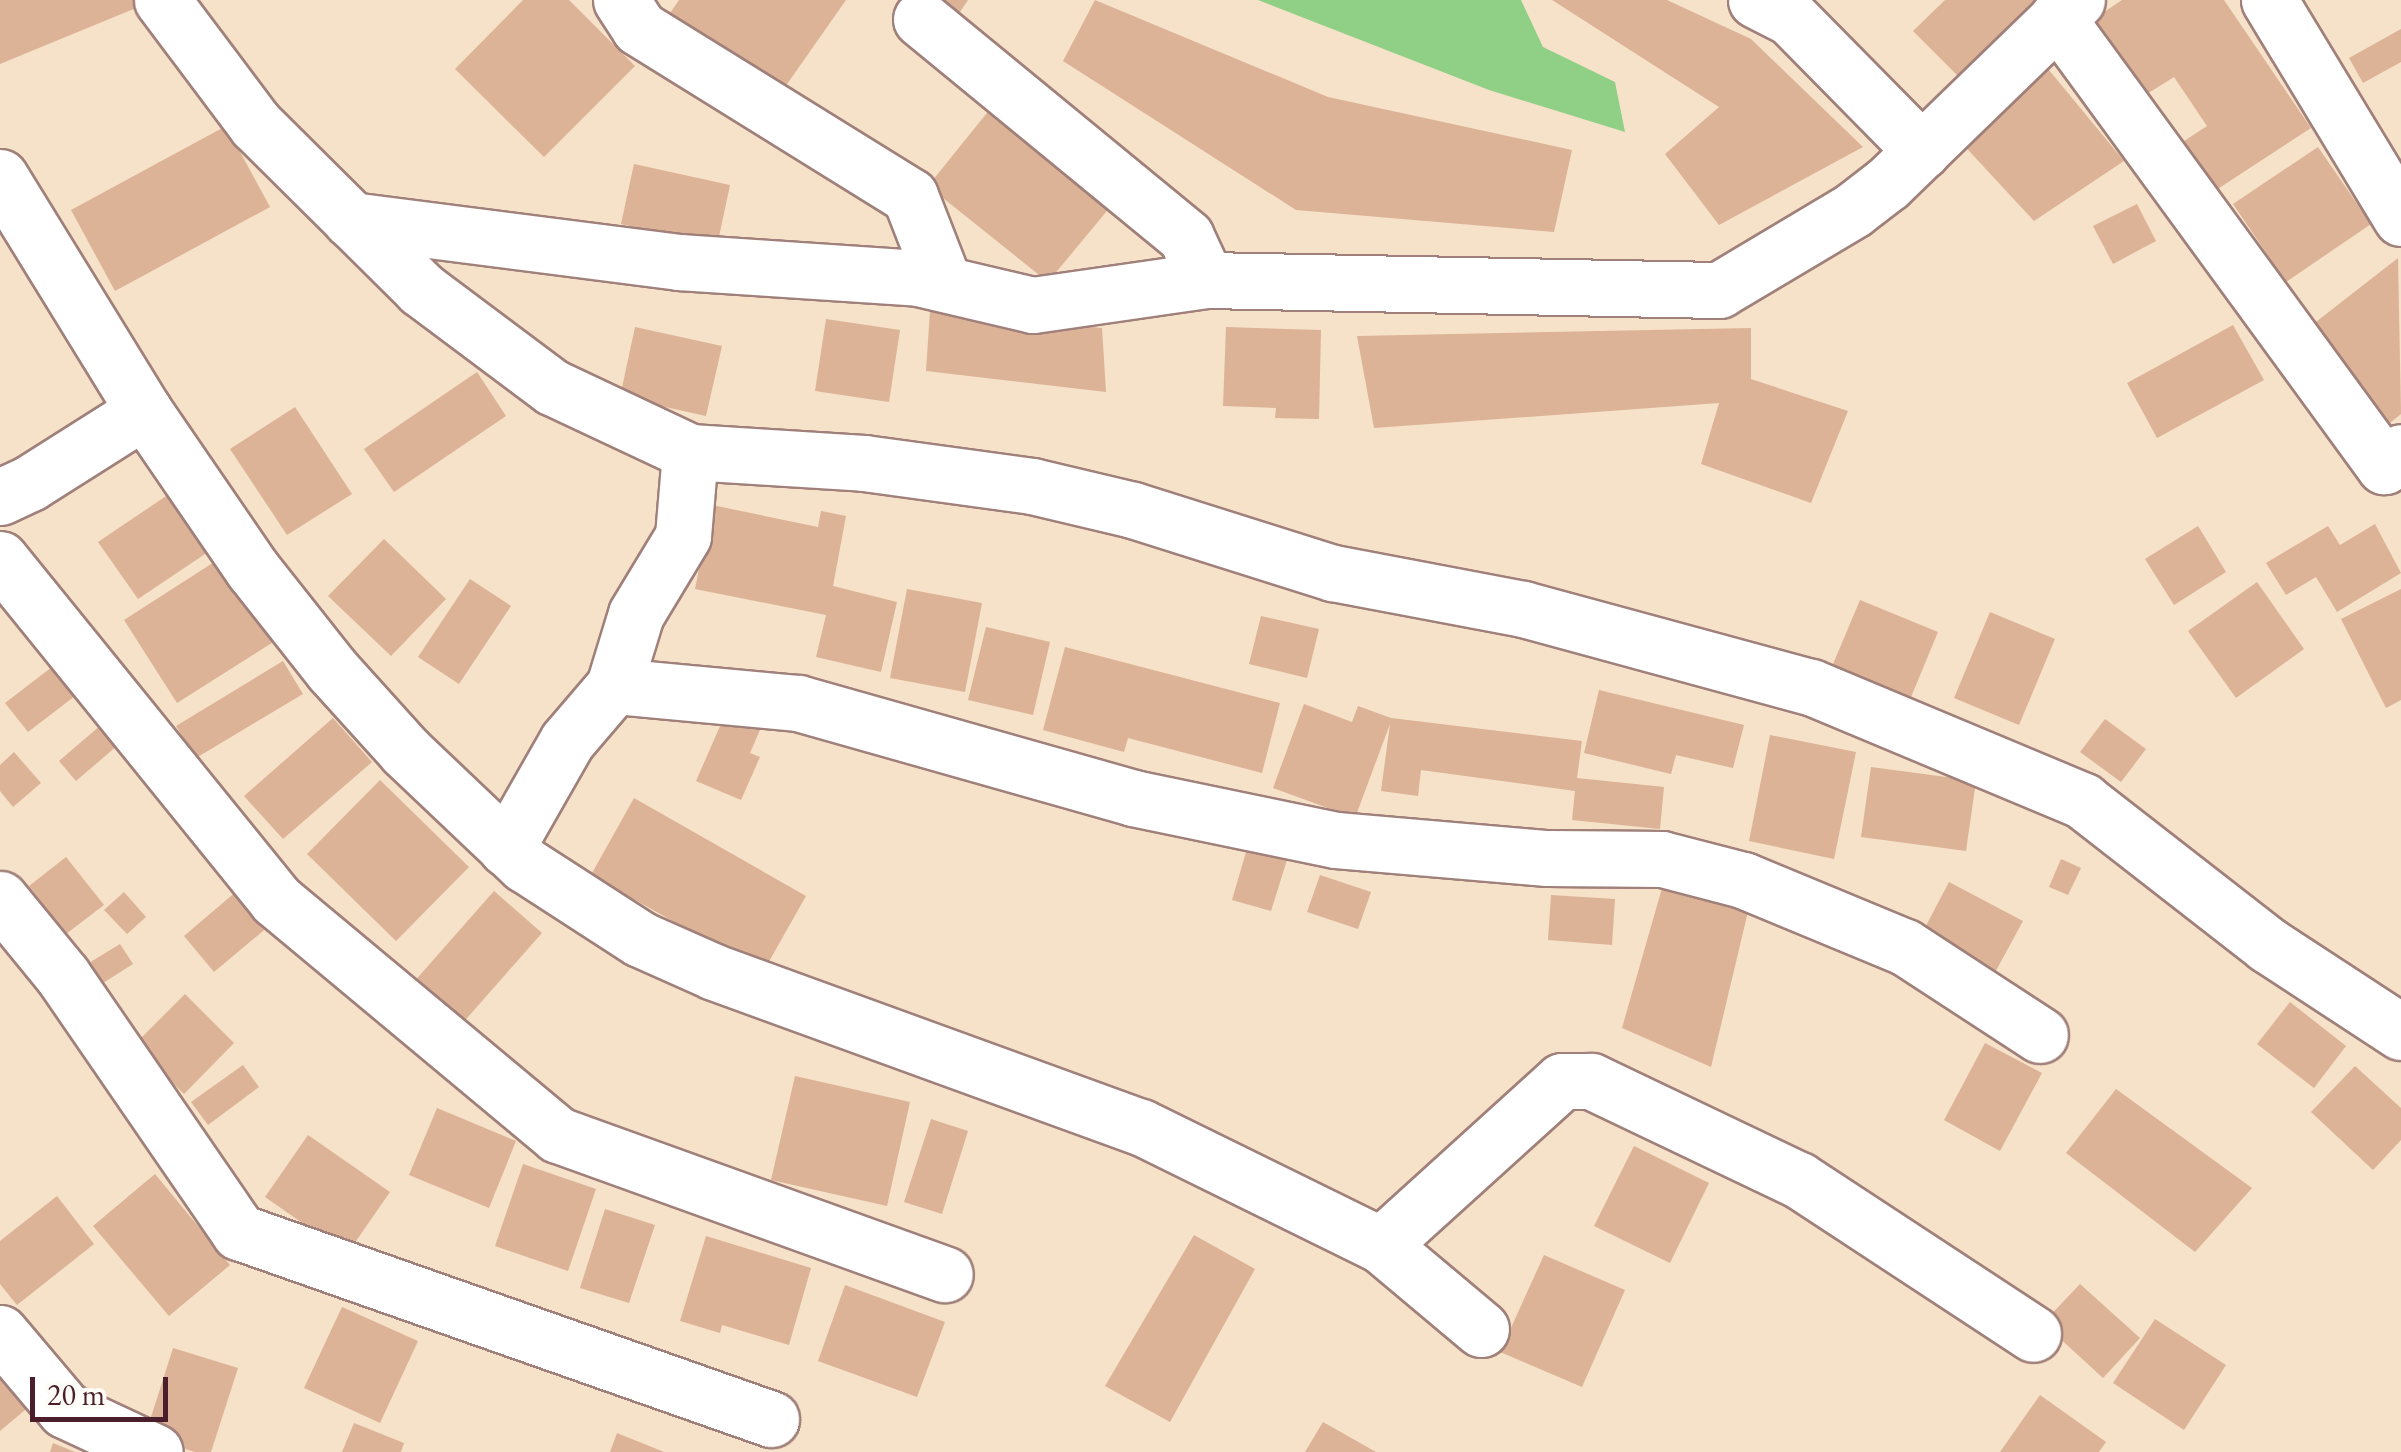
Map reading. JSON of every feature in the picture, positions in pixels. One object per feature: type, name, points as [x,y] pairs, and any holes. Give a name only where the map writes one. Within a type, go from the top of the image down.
[{"type":"street","points":[[162,0],[256,125],[421,289],[552,387],[690,452],[864,463],[1032,486],[1133,510],[1333,574],[1523,609],[1811,686],[2083,800],[2268,945],[2401,1032]]},
{"type":"street","points":[[620,0],[639,28],[910,196],[944,283]]},
{"type":"street","points":[[1756,0],[1790,17],[1922,151]]},
{"type":"street","points":[[2269,0],[2401,218]]},
{"type":"street","points":[[351,220],[678,262],[944,283],[1033,305],[1206,280],[1719,290],[1853,210],[1922,151],[2067,9],[2384,466],[2401,452]]},
{"type":"street","points":[[922,19],[1186,237],[1206,280]]},
{"type":"street","points":[[0,177],[144,412],[252,570],[332,670],[406,752],[506,848],[604,918],[714,972],[1142,1127],[1381,1245],[1482,1330]]},
{"type":"street","points":[[0,497],[30,483],[144,412]]},
{"type":"street","points":[[506,848],[567,741],[614,686],[636,614],[683,536],[690,452]]},
{"type":"street","points":[[0,559],[276,900],[558,1134],[945,1274]]},
{"type":"street","points":[[614,686],[798,703],[1133,798],[1336,840],[1547,858],[1662,858],[1743,880],[1905,946],[2040,1035]]},
{"type":"street","points":[[0,899],[63,976],[239,1232],[771,1419]]},
{"type":"street","points":[[1381,1245],[1562,1081],[1592,1081],[1799,1180],[2034,1334]]},
{"type":"street","points":[[0,1334],[64,1410],[154,1452]]},
{"type":"green space","points":[[1258,0],[1521,0],[1543,47],[1615,82],[1625,132],[1489,90]]},
{"type":"building","points":[[0,0],[133,0],[136,8],[0,64]]},
{"type":"building","points":[[523,0],[569,0],[635,66],[544,157],[455,69]]},
{"type":"building","points":[[679,0],[846,0],[778,97],[666,19]]},
{"type":"building","points":[[930,0],[968,0],[956,18]]},
{"type":"building","points":[[1095,0],[1328,97],[1572,150],[1554,232],[1296,210],[1063,61]]},
{"type":"building","points":[[1552,0],[1667,0],[1751,39],[1863,147],[1719,225],[1665,154],[1719,107]]},
{"type":"building","points":[[1945,0],[2059,0],[1969,87],[1913,31]]},
{"type":"building","points":[[2122,0],[2224,0],[2311,128],[2210,194],[2178,145],[2207,126],[2174,77],[2131,104],[2080,28]]},
{"type":"building","points":[[2401,29],[2401,62],[2363,83],[2349,58]]},
{"type":"building","points":[[2044,64],[2124,161],[2034,221],[1958,139]]},
{"type":"building","points":[[995,103],[1116,200],[1048,282],[928,186]]},
{"type":"building","points":[[226,126],[270,207],[115,291],[71,210]]},
{"type":"building","points":[[2318,147],[2371,224],[2286,282],[2233,204]]},
{"type":"building","points":[[634,164],[730,185],[717,246],[621,224]]},
{"type":"building","points":[[2137,204],[2156,241],[2113,264],[2093,226]]},
{"type":"building","points":[[2398,258],[2401,414],[2390,423],[2312,325]]},
{"type":"building","points":[[930,311],[1102,328],[1106,392],[926,371]]},
{"type":"building","points":[[826,319],[900,330],[889,402],[815,391]]},
{"type":"building","points":[[2233,325],[2264,380],[2157,438],[2127,383]]},
{"type":"building","points":[[635,327],[722,346],[706,416],[620,397]]},
{"type":"building","points":[[1226,327],[1321,330],[1319,419],[1275,418],[1276,408],[1223,406]]},
{"type":"building","points":[[1751,328],[1751,379],[1848,411],[1811,503],[1701,464],[1719,403],[1374,428],[1357,336]]},
{"type":"building","points":[[477,372],[506,416],[394,492],[364,449]]},
{"type":"building","points":[[295,407],[352,494],[287,535],[230,449]]},
{"type":"building","points":[[175,490],[214,548],[138,599],[98,542]]},
{"type":"building","points":[[712,505],[818,527],[821,511],[846,516],[833,586],[897,602],[881,672],[816,657],[826,615],[695,589]]},
{"type":"building","points":[[2375,524],[2401,573],[2337,612],[2316,577],[2286,595],[2266,563],[2328,526],[2340,545]]},
{"type":"building","points":[[2198,526],[2226,572],[2174,605],[2145,559]]},
{"type":"building","points":[[384,539],[446,599],[391,656],[328,596]]},
{"type":"building","points":[[222,557],[275,641],[177,703],[124,620]]},
{"type":"building","points":[[470,579],[511,606],[459,684],[418,657]]},
{"type":"building","points":[[2257,582],[2304,649],[2236,698],[2188,631]]},
{"type":"building","points":[[907,589],[982,603],[965,692],[890,678]]},
{"type":"building","points":[[2401,589],[2401,700],[2386,708],[2341,619]]},
{"type":"building","points":[[1860,600],[1938,632],[1906,709],[1828,676]]},
{"type":"building","points":[[1990,612],[2055,639],[2019,725],[1954,698]]},
{"type":"building","points":[[1261,616],[1319,629],[1307,678],[1249,664]]},
{"type":"building","points":[[986,627],[1050,642],[1033,715],[968,700]]},
{"type":"building","points":[[1065,647],[1280,703],[1262,773],[1128,738],[1124,752],[1043,730]]},
{"type":"building","points":[[65,657],[88,686],[28,732],[5,703]]},
{"type":"building","points":[[283,661],[303,694],[196,758],[176,726]]},
{"type":"building","points":[[1599,690],[1744,725],[1733,768],[1676,755],[1671,774],[1584,753]]},
{"type":"building","points":[[731,701],[766,716],[750,753],[760,757],[741,800],[696,781]]},
{"type":"building","points":[[1304,704],[1352,722],[1358,706],[1391,718],[1582,741],[1577,778],[1664,787],[1660,829],[1572,820],[1575,791],[1421,770],[1418,796],[1381,791],[1390,724],[1355,818],[1273,788]]},
{"type":"building","points":[[115,713],[132,733],[76,781],[59,761]]},
{"type":"building","points":[[333,718],[372,762],[283,839],[244,796]]},
{"type":"building","points":[[2105,719],[2146,749],[2121,782],[2080,752]]},
{"type":"building","points":[[1770,735],[1856,752],[1834,859],[1749,841]]},
{"type":"building","points":[[14,752],[41,783],[13,807],[0,791],[0,765]]},
{"type":"building","points":[[1871,767],[1976,781],[1966,851],[1861,837]]},
{"type":"building","points":[[380,780],[469,867],[396,941],[307,854]]},
{"type":"building","points":[[634,798],[806,896],[763,972],[591,875]]},
{"type":"building","points":[[1251,835],[1291,847],[1271,911],[1232,900]]},
{"type":"building","points":[[66,857],[104,905],[66,934],[29,886]]},
{"type":"building","points":[[2061,859],[2081,868],[2068,895],[2049,887]]},
{"type":"building","points":[[1320,875],[1371,892],[1358,929],[1307,912]]},
{"type":"building","points":[[1949,882],[2023,921],[1992,978],[1919,939]]},
{"type":"building","points":[[1662,888],[1751,899],[1711,1067],[1622,1028]]},
{"type":"building","points":[[238,890],[269,926],[214,972],[184,936]]},
{"type":"building","points":[[494,891],[542,933],[453,1034],[405,992]]},
{"type":"building","points":[[124,892],[146,917],[127,934],[104,910]]},
{"type":"building","points":[[1551,895],[1615,899],[1612,945],[1548,940]]},
{"type":"building","points":[[120,944],[133,964],[92,990],[79,969]]},
{"type":"building","points":[[185,994],[234,1043],[184,1094],[134,1045]]},
{"type":"building","points":[[2290,1002],[2346,1046],[2314,1088],[2257,1044]]},
{"type":"building","points":[[1985,1043],[2042,1073],[2000,1151],[1944,1120]]},
{"type":"building","points":[[243,1065],[259,1087],[208,1125],[191,1102]]},
{"type":"building","points":[[2355,1066],[2401,1108],[2401,1140],[2373,1170],[2311,1112]]},
{"type":"building","points":[[795,1076],[910,1102],[887,1206],[771,1180]]},
{"type":"building","points":[[2116,1089],[2252,1188],[2195,1252],[2066,1153]]},
{"type":"building","points":[[437,1108],[516,1141],[489,1208],[409,1175]]},
{"type":"building","points":[[931,1119],[968,1131],[942,1214],[904,1202]]},
{"type":"building","points":[[308,1135],[390,1192],[347,1254],[265,1197]]},
{"type":"building","points":[[1634,1146],[1709,1183],[1670,1263],[1594,1226]]},
{"type":"building","points":[[523,1164],[596,1189],[568,1271],[495,1246]]},
{"type":"building","points":[[155,1174],[230,1265],[169,1316],[93,1226]]},
{"type":"building","points":[[57,1196],[94,1244],[17,1305],[0,1284],[0,1241]]},
{"type":"building","points":[[605,1209],[655,1225],[629,1303],[580,1288]]},
{"type":"building","points":[[1194,1235],[1255,1269],[1170,1422],[1105,1386]]},
{"type":"building","points":[[706,1236],[811,1268],[789,1345],[722,1325],[720,1333],[680,1321]]},
{"type":"building","points":[[1544,1255],[1625,1290],[1582,1387],[1500,1352]]},
{"type":"building","points":[[2080,1284],[2140,1338],[2103,1378],[2043,1323]]},
{"type":"building","points":[[845,1285],[945,1322],[917,1397],[818,1361]]},
{"type":"building","points":[[342,1307],[418,1341],[380,1423],[304,1388]]},
{"type":"building","points":[[2155,1319],[2226,1365],[2184,1430],[2113,1383]]},
{"type":"building","points":[[173,1348],[238,1368],[211,1452],[195,1452],[145,1436]]},
{"type":"building","points":[[0,1368],[31,1405],[0,1431]]},
{"type":"building","points":[[2040,1395],[2106,1442],[2099,1452],[2000,1452]]},
{"type":"building","points":[[1323,1422],[1376,1452],[1305,1452]]},
{"type":"building","points":[[354,1423],[404,1443],[401,1452],[342,1452]]},
{"type":"building","points":[[617,1433],[664,1452],[610,1452]]},
{"type":"building","points":[[53,1443],[75,1452],[50,1452]]}]
